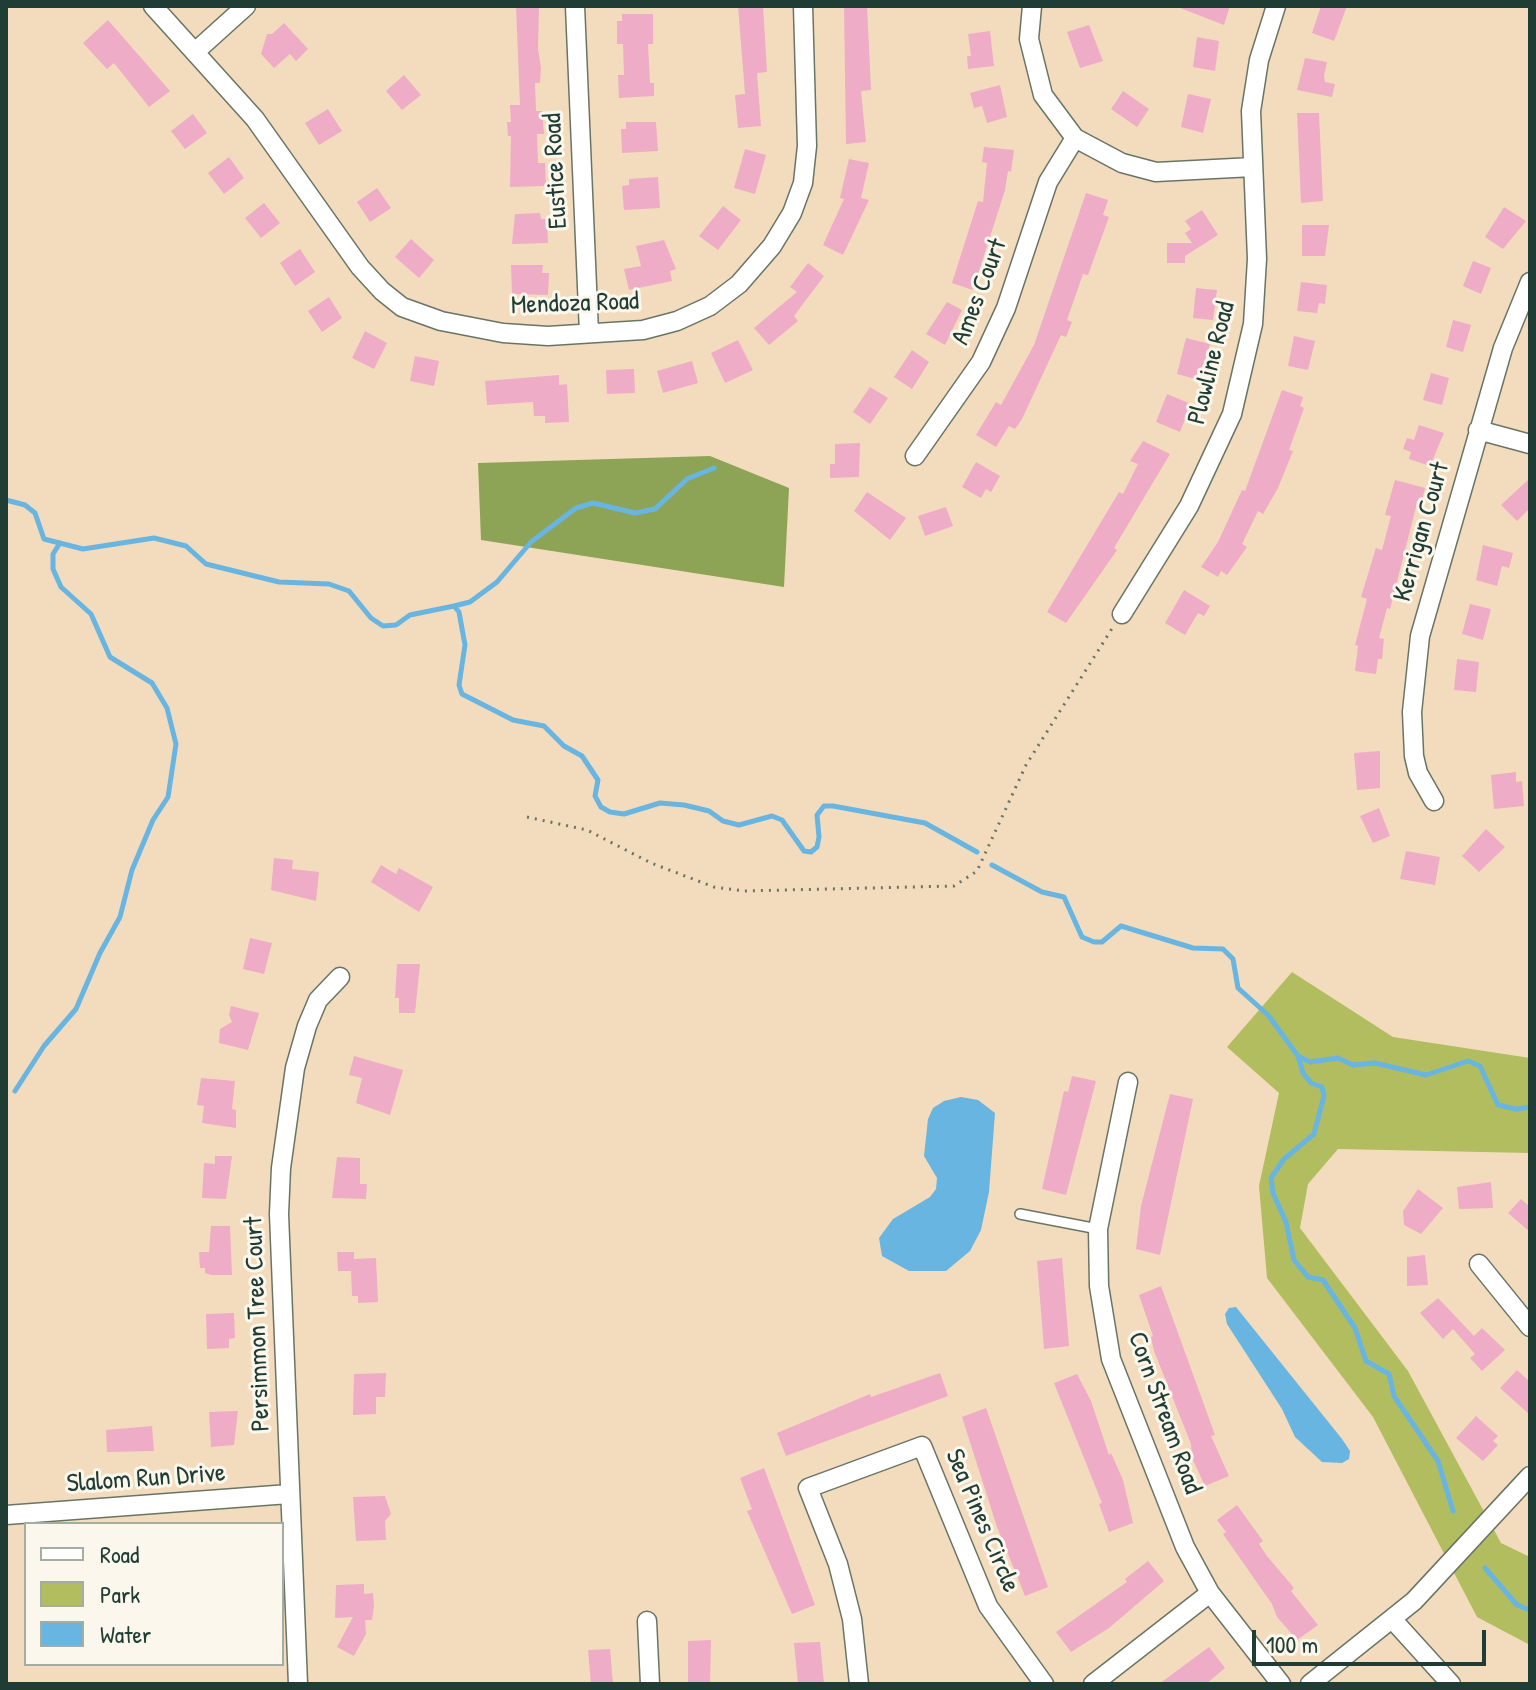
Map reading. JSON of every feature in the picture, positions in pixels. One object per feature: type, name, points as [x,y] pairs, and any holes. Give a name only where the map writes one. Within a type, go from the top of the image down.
[{"type":"street","name":"Mendoza Road","points":[[153,6],[255,119],[360,267],[402,307],[441,321],[503,333],[548,336],[643,330],[710,306],[739,284],[772,246],[796,203],[807,146],[803,6]]},
{"type":"street","points":[[195,52],[246,6]]},
{"type":"street","name":"Eustice Road","points":[[575,6],[589,333]]},
{"type":"street","points":[[1032,6],[1029,39],[1043,95],[1075,138],[1122,163],[1156,172],[1253,167]]},
{"type":"street","name":"Plowline Road","points":[[1122,614],[1189,506],[1232,414],[1253,324],[1257,259],[1251,111],[1259,60],[1276,6]]},
{"type":"street","name":"Ames Court","points":[[915,456],[981,362],[1006,308],[1048,182],[1075,138]]},
{"type":"street","name":"Kerrigan Court","points":[[1434,801],[1418,773],[1414,756],[1415,675],[1432,587],[1503,348],[1530,282]]},
{"type":"street","points":[[1478,430],[1530,444]]},
{"type":"street","name":"Persimmon Tree Court","points":[[298,1684],[279,1214],[281,1168],[295,1068],[307,1026],[318,1000],[340,977]]},
{"type":"street","name":"Corn Stream Road","points":[[1128,1082],[1098,1229],[1099,1286],[1111,1359],[1185,1547],[1210,1593],[1281,1684]]},
{"type":"street","points":[[1479,1264],[1530,1327]]},
{"type":"street","name":"Sea Pines Circle","points":[[859,1684],[852,1619],[838,1564],[808,1488],[922,1446],[988,1606],[1044,1684]]},
{"type":"street","points":[[1310,1684],[1393,1620],[1530,1476]]},
{"type":"street","name":"Slalom Run Drive","points":[[6,1515],[289,1494]]},
{"type":"street","points":[[1093,1684],[1210,1593]]},
{"type":"street","points":[[1393,1620],[1451,1684]]},
{"type":"street","points":[[647,1621],[650,1684]]},
{"type":"lane","points":[[1020,1214],[1098,1229]]},
{"type":"path","points":[[527,817],[587,830],[651,863],[714,887],[760,891],[938,890],[954,886],[977,871],[1026,765],[1081,674],[1122,614]]},
{"type":"green space","points":[[710,456],[789,488],[784,587],[481,540],[478,463]]},
{"type":"green space","points":[[1292,972],[1393,1037],[1530,1058],[1530,1153],[1338,1149],[1308,1184],[1300,1228],[1408,1371],[1501,1543],[1530,1557],[1530,1645],[1477,1617],[1373,1417],[1267,1278],[1259,1186],[1279,1093],[1227,1047]]},
{"type":"water","points":[[961,1097],[978,1100],[995,1113],[989,1192],[981,1230],[970,1251],[946,1271],[909,1271],[882,1256],[879,1238],[893,1219],[930,1197],[936,1189],[937,1178],[924,1156],[928,1119],[933,1108],[944,1101]]},
{"type":"water","points":[[1236,1307],[1342,1439],[1350,1451],[1349,1459],[1342,1463],[1322,1462],[1295,1437],[1282,1409],[1227,1324],[1225,1314],[1229,1308]]},
{"type":"building","points":[[516,6],[539,6],[541,68],[540,83],[535,83],[536,111],[542,111],[544,134],[537,134],[538,163],[545,163],[546,186],[510,187],[511,136],[508,136],[507,122],[511,122],[510,105],[520,105]]},
{"type":"building","points":[[738,6],[763,6],[767,72],[757,73],[761,126],[738,128],[735,95],[745,94]]},
{"type":"building","points":[[844,6],[867,6],[871,90],[861,91],[866,142],[846,144]]},
{"type":"building","points":[[1175,6],[1230,6],[1224,25]]},
{"type":"building","points":[[1321,6],[1347,6],[1334,41],[1312,33]]},
{"type":"building","points":[[622,14],[653,14],[653,44],[648,44],[650,83],[654,83],[654,96],[619,98],[618,75],[624,75],[623,44],[617,44],[617,21],[622,21]]},
{"type":"building","points":[[108,20],[170,91],[149,107],[114,63],[107,69],[83,43]]},
{"type":"building","points":[[284,23],[308,49],[296,61],[290,54],[274,68],[261,54],[267,34],[272,34]]},
{"type":"building","points":[[1089,25],[1103,61],[1080,68],[1067,32]]},
{"type":"building","points":[[990,31],[994,66],[968,69],[967,56],[971,56],[968,34]]},
{"type":"building","points":[[1197,37],[1219,41],[1215,71],[1193,67]]},
{"type":"building","points":[[1305,58],[1327,62],[1324,76],[1325,82],[1335,84],[1332,97],[1297,90]]},
{"type":"building","points":[[404,75],[421,95],[402,110],[386,91]]},
{"type":"building","points":[[1000,85],[1007,117],[987,123],[982,106],[974,108],[970,93]]},
{"type":"building","points":[[1123,91],[1149,109],[1137,127],[1111,109]]},
{"type":"building","points":[[1188,94],[1211,99],[1203,133],[1181,127]]},
{"type":"building","points":[[328,109],[342,131],[319,145],[305,123]]},
{"type":"building","points":[[1297,113],[1319,113],[1323,201],[1301,203]]},
{"type":"building","points":[[193,114],[207,133],[185,149],[171,131]]},
{"type":"building","points":[[626,122],[656,122],[658,151],[622,153],[621,129],[626,129]]},
{"type":"building","points":[[984,147],[1014,150],[1011,172],[1008,171],[1005,190],[973,290],[952,283],[978,201],[983,202],[987,163],[982,162]]},
{"type":"building","points":[[745,149],[766,155],[755,194],[734,188]]},
{"type":"building","points":[[229,157],[244,178],[224,194],[208,173]]},
{"type":"building","points":[[849,159],[869,163],[861,198],[869,200],[843,255],[823,245],[844,199],[840,198]]},
{"type":"building","points":[[658,177],[660,208],[624,210],[622,186],[629,185],[629,179]]},
{"type":"building","points":[[377,188],[391,208],[370,222],[357,202]]},
{"type":"building","points":[[1086,193],[1108,200],[1103,215],[1109,217],[1088,275],[1083,274],[1067,320],[1072,322],[1066,337],[1061,335],[1022,419],[1015,429],[1009,426],[996,447],[976,435],[996,402],[1001,405],[1034,345]]},
{"type":"building","points":[[264,203],[280,223],[261,238],[245,218]]},
{"type":"building","points":[[723,206],[741,220],[718,250],[699,236]]},
{"type":"building","points":[[1504,207],[1526,221],[1503,249],[1485,237]]},
{"type":"building","points":[[1202,210],[1218,235],[1185,256],[1185,263],[1167,263],[1167,243],[1192,243],[1185,233],[1191,229],[1185,221]]},
{"type":"building","points":[[540,213],[541,219],[547,219],[548,243],[512,244],[515,214]]},
{"type":"building","points":[[1302,225],[1329,225],[1325,256],[1302,256]]},
{"type":"building","points":[[411,239],[434,260],[419,278],[395,257]]},
{"type":"building","points":[[664,240],[676,269],[670,271],[672,281],[629,290],[624,269],[641,266],[636,246]]},
{"type":"building","points":[[300,249],[315,272],[295,286],[280,263]]},
{"type":"building","points":[[1473,261],[1491,268],[1481,294],[1463,286]]},
{"type":"building","points":[[808,263],[824,276],[794,316],[798,321],[769,345],[754,328],[797,292],[790,287]]},
{"type":"building","points":[[511,265],[543,265],[542,273],[549,273],[548,295],[512,294]]},
{"type":"building","points":[[1301,282],[1327,285],[1325,304],[1319,303],[1317,313],[1297,311]]},
{"type":"building","points":[[1196,288],[1217,290],[1213,320],[1193,318]]},
{"type":"building","points":[[329,297],[342,318],[322,332],[308,311]]},
{"type":"building","points":[[947,302],[962,310],[945,345],[926,334]]},
{"type":"building","points":[[1453,320],[1471,325],[1463,352],[1446,347]]},
{"type":"building","points":[[365,331],[387,343],[374,369],[352,358]]},
{"type":"building","points":[[1294,336],[1315,341],[1308,370],[1288,366]]},
{"type":"building","points":[[1186,338],[1210,344],[1199,380],[1177,374]]},
{"type":"building","points":[[738,340],[753,370],[725,383],[711,353]]},
{"type":"building","points":[[912,350],[929,362],[912,389],[894,377]]},
{"type":"building","points":[[415,356],[439,361],[434,386],[410,381]]},
{"type":"building","points":[[692,361],[698,383],[663,393],[657,371]]},
{"type":"building","points":[[634,369],[635,393],[607,394],[606,370]]},
{"type":"building","points":[[1431,373],[1449,378],[1442,405],[1423,400]]},
{"type":"building","points":[[559,375],[559,385],[567,384],[569,422],[545,423],[545,416],[534,416],[533,402],[487,405],[485,381]]},
{"type":"building","points":[[870,387],[888,398],[870,424],[853,412]]},
{"type":"building","points":[[1282,390],[1303,397],[1300,406],[1304,408],[1289,450],[1293,451],[1278,488],[1263,514],[1258,511],[1242,544],[1247,547],[1227,575],[1221,571],[1218,577],[1201,567],[1218,542],[1242,490],[1245,491]]},
{"type":"building","points":[[1167,394],[1191,404],[1180,432],[1156,422]]},
{"type":"building","points":[[1419,425],[1444,433],[1430,466],[1409,459],[1411,452],[1403,449],[1407,438],[1414,440]]},
{"type":"building","points":[[1143,441],[1170,454],[1114,548],[1117,550],[1066,623],[1047,612],[1119,492],[1123,494],[1138,464],[1130,461]]},
{"type":"building","points":[[860,443],[859,477],[830,478],[830,464],[835,464],[835,444]]},
{"type":"building","points":[[976,462],[1000,476],[991,492],[986,489],[981,498],[962,487]]},
{"type":"building","points":[[1530,478],[1530,508],[1517,521],[1501,505]]},
{"type":"building","points":[[1395,480],[1425,488],[1420,508],[1416,507],[1390,609],[1387,608],[1379,638],[1384,639],[1382,659],[1378,659],[1376,674],[1355,671],[1358,646],[1355,645],[1367,599],[1361,597],[1376,548],[1382,550],[1391,516],[1385,515]]},
{"type":"building","points":[[867,492],[906,518],[890,540],[854,511]]},
{"type":"building","points":[[946,507],[953,526],[925,536],[918,516]]},
{"type":"building","points":[[1483,545],[1513,553],[1509,568],[1502,566],[1497,586],[1476,580]]},
{"type":"building","points":[[1184,590],[1210,606],[1204,616],[1198,613],[1185,635],[1165,623]]},
{"type":"building","points":[[1470,604],[1491,609],[1483,640],[1462,634]]},
{"type":"building","points":[[1457,659],[1479,662],[1476,692],[1454,690]]},
{"type":"building","points":[[1380,751],[1380,788],[1357,790],[1354,753]]},
{"type":"building","points":[[1516,772],[1516,782],[1522,781],[1524,806],[1494,809],[1491,775]]},
{"type":"building","points":[[1379,808],[1390,836],[1373,843],[1360,816]]},
{"type":"building","points":[[1486,829],[1505,847],[1479,872],[1462,856]]},
{"type":"building","points":[[1406,851],[1440,857],[1435,885],[1400,879]]},
{"type":"building","points":[[274,858],[293,860],[292,869],[319,872],[316,901],[271,890]]},
{"type":"building","points":[[381,865],[396,874],[399,868],[433,887],[419,912],[371,882]]},
{"type":"building","points":[[250,938],[272,943],[264,974],[243,969]]},
{"type":"building","points":[[397,964],[420,964],[415,1013],[399,1013],[399,998],[395,998]]},
{"type":"building","points":[[231,1006],[259,1013],[248,1050],[219,1043],[220,1029],[232,1022],[229,1015]]},
{"type":"building","points":[[354,1056],[403,1070],[390,1115],[356,1103],[362,1078],[349,1075]]},
{"type":"building","points":[[1072,1076],[1096,1081],[1066,1195],[1042,1189],[1064,1091],[1068,1092]]},
{"type":"building","points":[[201,1078],[235,1081],[232,1109],[236,1110],[236,1128],[202,1123],[204,1106],[197,1105]]},
{"type":"building","points":[[1170,1094],[1193,1099],[1160,1255],[1136,1249],[1141,1206]]},
{"type":"building","points":[[215,1156],[232,1156],[226,1199],[202,1198],[204,1163],[215,1164]]},
{"type":"building","points":[[337,1157],[360,1158],[360,1184],[367,1184],[366,1199],[332,1198]]},
{"type":"building","points":[[1491,1182],[1493,1208],[1459,1209],[1457,1187]]},
{"type":"building","points":[[1418,1189],[1443,1208],[1421,1234],[1404,1225],[1403,1211]]},
{"type":"building","points":[[1521,1199],[1530,1207],[1530,1232],[1508,1213]]},
{"type":"building","points":[[211,1226],[230,1226],[232,1275],[211,1275],[205,1273],[205,1268],[200,1268],[199,1252],[209,1252]]},
{"type":"building","points":[[337,1252],[354,1252],[354,1259],[376,1258],[378,1302],[358,1303],[358,1296],[352,1296],[351,1271],[338,1271]]},
{"type":"building","points":[[1425,1255],[1428,1285],[1407,1286],[1407,1257]]},
{"type":"building","points":[[1062,1258],[1069,1346],[1044,1349],[1037,1261]]},
{"type":"building","points":[[1161,1286],[1215,1435],[1211,1436],[1229,1476],[1205,1486],[1154,1351],[1153,1336],[1139,1295]]},
{"type":"building","points":[[1438,1298],[1474,1336],[1482,1328],[1505,1350],[1482,1371],[1470,1358],[1475,1354],[1453,1329],[1443,1339],[1420,1313]]},
{"type":"building","points":[[234,1313],[235,1338],[229,1339],[229,1348],[207,1349],[206,1314]]},
{"type":"building","points":[[1517,1370],[1530,1382],[1530,1415],[1500,1388]]},
{"type":"building","points":[[386,1373],[385,1397],[376,1397],[376,1414],[353,1415],[354,1374]]},
{"type":"building","points":[[940,1373],[948,1396],[786,1456],[777,1433],[870,1394],[871,1397]]},
{"type":"building","points":[[1077,1374],[1091,1401],[1109,1455],[1111,1453],[1123,1480],[1133,1523],[1109,1532],[1099,1504],[1102,1503],[1054,1383]]},
{"type":"building","points":[[986,1408],[1048,1587],[1025,1596],[997,1527],[962,1417]]},
{"type":"building","points":[[238,1411],[234,1445],[211,1447],[209,1412]]},
{"type":"building","points":[[1476,1416],[1498,1436],[1493,1441],[1498,1445],[1483,1461],[1456,1438]]},
{"type":"building","points":[[152,1426],[154,1451],[107,1452],[106,1430]]},
{"type":"building","points":[[764,1468],[815,1605],[792,1614],[747,1511],[752,1509],[740,1478]]},
{"type":"building","points":[[385,1496],[391,1514],[385,1521],[386,1540],[356,1541],[353,1497]]},
{"type":"building","points":[[1237,1505],[1263,1541],[1259,1544],[1267,1556],[1294,1588],[1291,1591],[1318,1625],[1297,1640],[1277,1617],[1272,1604],[1223,1534],[1226,1532],[1217,1520]]},
{"type":"building","points":[[1148,1561],[1164,1581],[1109,1628],[1071,1652],[1056,1632],[1127,1582],[1125,1579]]},
{"type":"building","points":[[364,1584],[364,1594],[373,1593],[374,1606],[372,1620],[365,1620],[366,1634],[354,1656],[337,1647],[353,1617],[335,1618],[336,1585]]},
{"type":"building","points":[[711,1640],[710,1684],[688,1684],[688,1641]]},
{"type":"building","points":[[820,1642],[824,1684],[798,1684],[794,1643]]},
{"type":"building","points":[[1209,1647],[1225,1668],[1206,1684],[1159,1684]]},
{"type":"building","points":[[610,1649],[613,1684],[591,1684],[588,1650]]},
{"type":"waterway","points":[[454,606],[470,602],[497,582],[531,542],[576,508],[593,503],[635,513],[655,509],[687,479],[714,468]]},
{"type":"waterway","points":[[6,500],[25,505],[35,513],[44,539],[83,549],[154,538],[186,546],[206,564],[279,582],[329,584],[349,591],[371,618],[383,626],[396,625],[410,615],[454,606],[459,612],[465,645],[459,685],[462,694],[513,720],[544,726],[564,746],[582,756],[598,780],[595,796],[601,807],[610,812],[624,814],[660,803],[709,811],[723,821],[739,825],[772,816],[782,820],[804,851],[811,852],[817,847],[819,837],[817,815],[824,806],[833,806],[925,823],[977,852]]},
{"type":"waterway","points":[[15,1091],[44,1046],[76,1009],[100,953],[120,917],[132,870],[153,820],[168,797],[176,744],[167,708],[152,683],[110,657],[91,614],[61,587],[53,569],[53,554],[60,543]]},
{"type":"waterway","points":[[992,865],[1042,892],[1064,897],[1082,937],[1094,942],[1102,942],[1121,926],[1193,948],[1223,949],[1233,959],[1238,988],[1268,1015],[1298,1056],[1310,1062],[1338,1058],[1353,1065],[1375,1063],[1426,1075],[1468,1061],[1480,1066],[1498,1105],[1516,1109],[1530,1107]]},
{"type":"waterway","points":[[1298,1056],[1303,1073],[1311,1083],[1322,1087],[1324,1096],[1314,1134],[1284,1159],[1271,1178],[1273,1193],[1286,1222],[1294,1260],[1308,1277],[1323,1280],[1355,1328],[1366,1361],[1389,1374],[1394,1396],[1438,1461],[1453,1511]]},
{"type":"waterway","points":[[1485,1568],[1517,1605],[1530,1610]]}]
